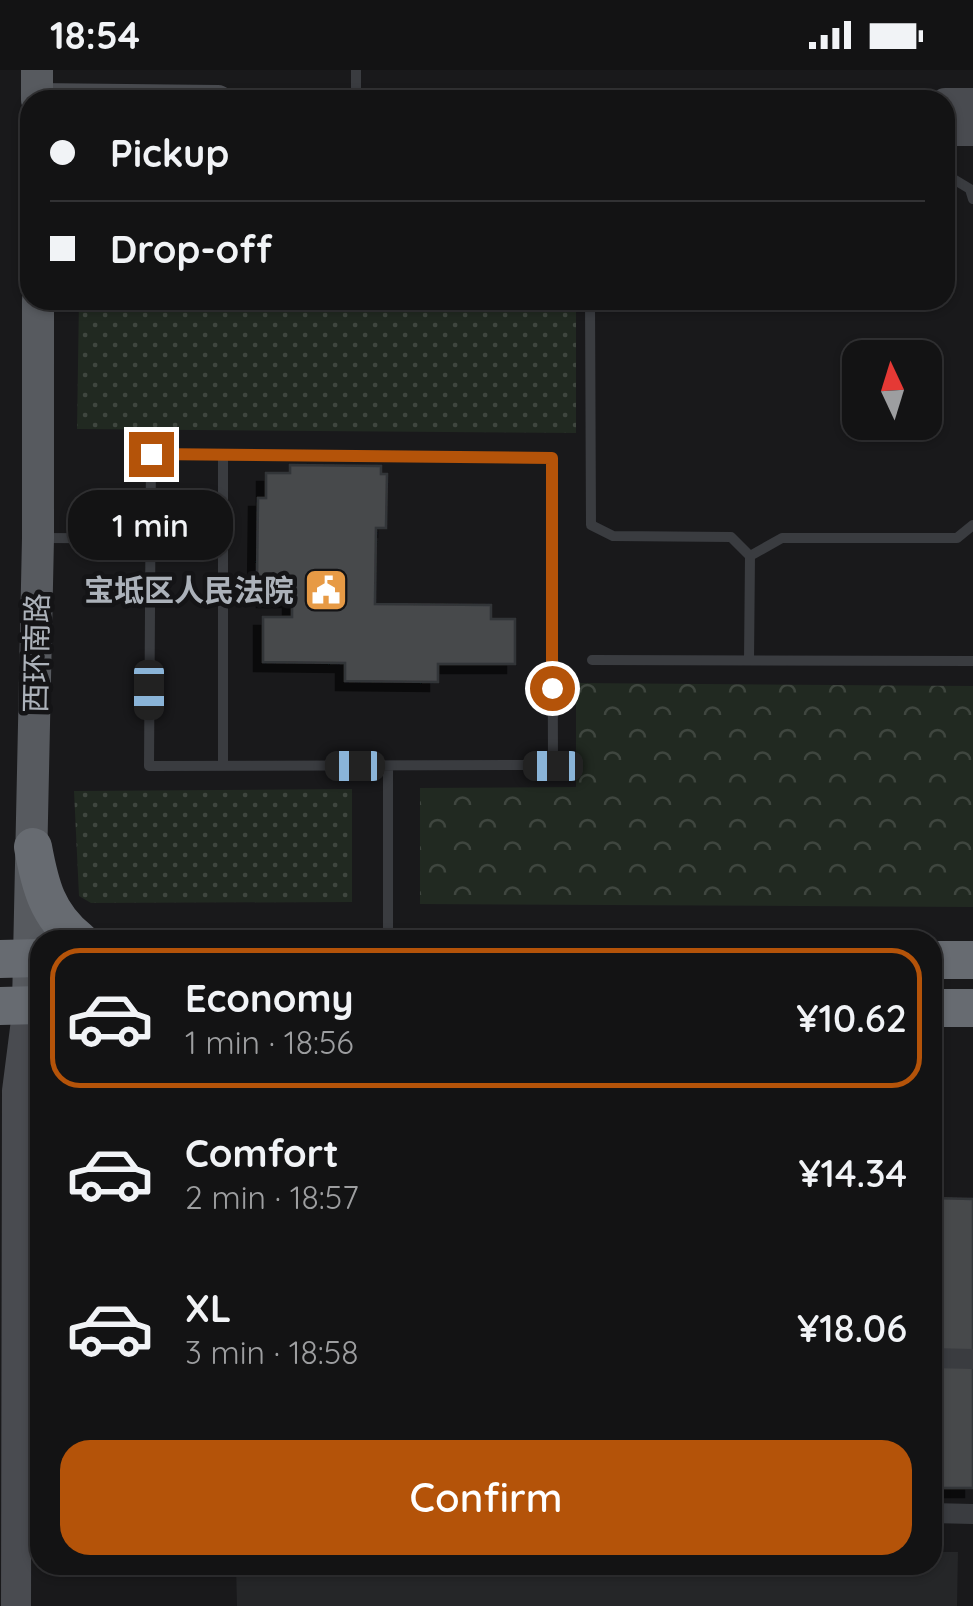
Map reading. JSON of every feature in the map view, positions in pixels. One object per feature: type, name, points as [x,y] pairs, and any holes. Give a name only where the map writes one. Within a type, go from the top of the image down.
[{"type":"highway","points":[[33,847],[43,894],[66,930]]},
{"type":"highway","points":[[942,960],[973,960]]},
{"type":"highway","points":[[942,1008],[973,1008]]},
{"type":"main road","name":"西环南路","points":[[21,976],[33,847],[38,310]]},
{"type":"main road","points":[[16,1606],[28,1508],[16,1091],[21,976]]},
{"type":"street","points":[[942,1358],[973,1358]]},
{"type":"street","points":[[942,1513],[973,1514]]},
{"type":"lane","points":[[955,180],[970,190],[973,198]]},
{"type":"lane","points":[[590,310],[590,525],[613,536],[732,537],[750,556],[749,660]]},
{"type":"lane","points":[[151,454],[224,455],[552,458],[553,766],[148,766],[151,454]]},
{"type":"lane","points":[[222,766],[224,455]]},
{"type":"lane","points":[[750,556],[782,538],[957,538],[973,525]]},
{"type":"lane","points":[[38,538],[223,539]]},
{"type":"lane","points":[[592,660],[973,661]]},
{"type":"lane","points":[[388,766],[388,930]]},
{"type":"shaded area","points":[[942,1552],[958,1552],[957,1606],[237,1606],[236,1575],[942,1575]]},
{"type":"green space","points":[[79,310],[576,310],[576,433],[77,429]]},
{"type":"green space","points":[[576,683],[973,686],[973,907],[420,904],[420,788],[576,787]]},
{"type":"green space","points":[[352,789],[352,902],[91,903],[79,896],[74,791]]},
{"type":"building","points":[[290,465],[381,466],[381,474],[387,474],[386,528],[376,528],[375,604],[491,605],[491,619],[515,619],[515,664],[438,664],[438,682],[345,681],[345,663],[263,662],[263,617],[292,617],[292,598],[266,598],[266,577],[257,577],[258,498],[266,498],[266,473],[290,473]]},
{"type":"building","points":[[942,1198],[973,1199],[973,1488],[942,1488]]},
{"type":"place","name":"宝坻区人民法院","points":[[326,590]]},
{"type":"route","points":[[151,454],[552,458],[552,688]]}]
